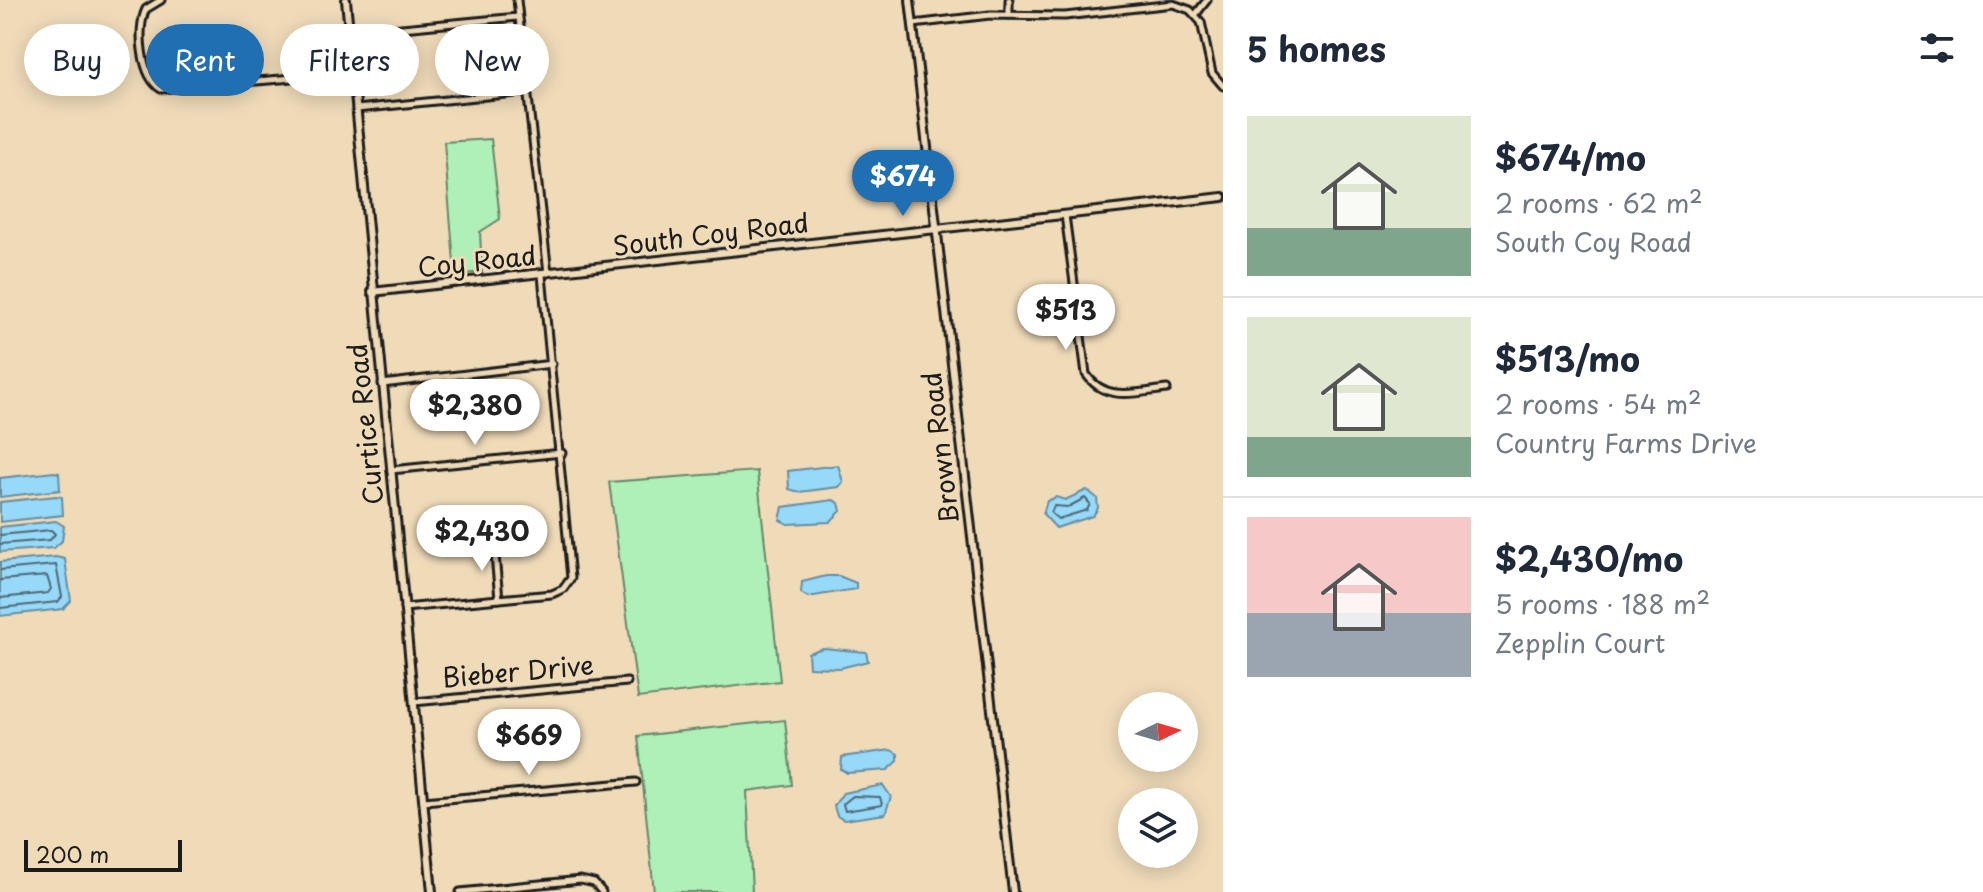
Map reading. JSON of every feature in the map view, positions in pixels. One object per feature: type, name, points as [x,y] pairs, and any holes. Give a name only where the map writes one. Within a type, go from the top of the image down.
[{"type":"street","points":[[161,0],[149,5],[143,17],[144,48],[151,80],[169,91],[280,80]]},
{"type":"street","name":"Curtice Road","points":[[346,0],[348,24]]},
{"type":"street","points":[[517,0],[519,24]]},
{"type":"street","name":"Brown Road","points":[[910,0],[1013,892]]},
{"type":"street","points":[[1009,0],[1009,15]]},
{"type":"street","points":[[1196,14],[1207,0]]},
{"type":"street","points":[[913,24],[1009,15],[1065,16],[1173,4],[1196,14],[1206,30],[1212,73],[1220,84]]},
{"type":"street","points":[[419,26],[518,17]]},
{"type":"street","name":"Curtice Road","points":[[355,96],[432,892]]},
{"type":"street","points":[[356,109],[486,96]]},
{"type":"street","points":[[404,608],[552,594],[569,584],[573,565],[526,96]]},
{"type":"street","name":"South Coy Road","points":[[586,269],[1223,197]]},
{"type":"street","points":[[1065,215],[1086,374],[1096,386],[1111,394],[1167,389]]},
{"type":"street","name":"Coy Road","points":[[372,292],[586,269]]},
{"type":"street","points":[[382,384],[552,364]]},
{"type":"street","points":[[391,470],[562,453]]},
{"type":"street","points":[[494,544],[499,600]]},
{"type":"street","name":"Bieber Drive","points":[[414,702],[627,682]]},
{"type":"street","points":[[424,801],[636,782]]},
{"type":"street","points":[[460,892],[522,889],[585,880],[602,892]]},
{"type":"green space","points":[[491,139],[500,219],[480,232],[482,272],[455,275],[444,142]]},
{"type":"green space","points":[[757,471],[780,681],[638,698],[609,482]]},
{"type":"green space","points":[[785,720],[792,785],[747,791],[752,892],[654,892],[638,736]]},
{"type":"water","points":[[838,465],[843,482],[839,487],[799,492],[789,489],[788,471]]},
{"type":"water","points":[[59,473],[60,490],[0,497],[0,478]]},
{"type":"water","points":[[1087,490],[1097,498],[1098,508],[1093,516],[1056,528],[1043,514],[1047,501],[1056,497],[1065,500]]},
{"type":"water","points":[[62,497],[63,515],[0,522],[0,502]]},
{"type":"water","points":[[833,500],[839,503],[841,511],[830,522],[788,524],[780,520],[783,507]]},
{"type":"water","points":[[56,521],[64,526],[62,541],[54,548],[0,552],[0,527]]},
{"type":"water","points":[[56,557],[65,559],[71,601],[63,609],[0,616],[0,562]]},
{"type":"water","points":[[839,576],[856,583],[856,589],[808,597],[801,593],[802,582]]},
{"type":"water","points":[[823,648],[866,652],[868,661],[840,668],[809,667],[808,653]]},
{"type":"water","points":[[891,750],[898,754],[898,761],[888,770],[847,773],[841,769],[842,757]]},
{"type":"water","points":[[883,785],[891,797],[885,814],[844,820],[837,816],[834,806],[843,793]]}]
